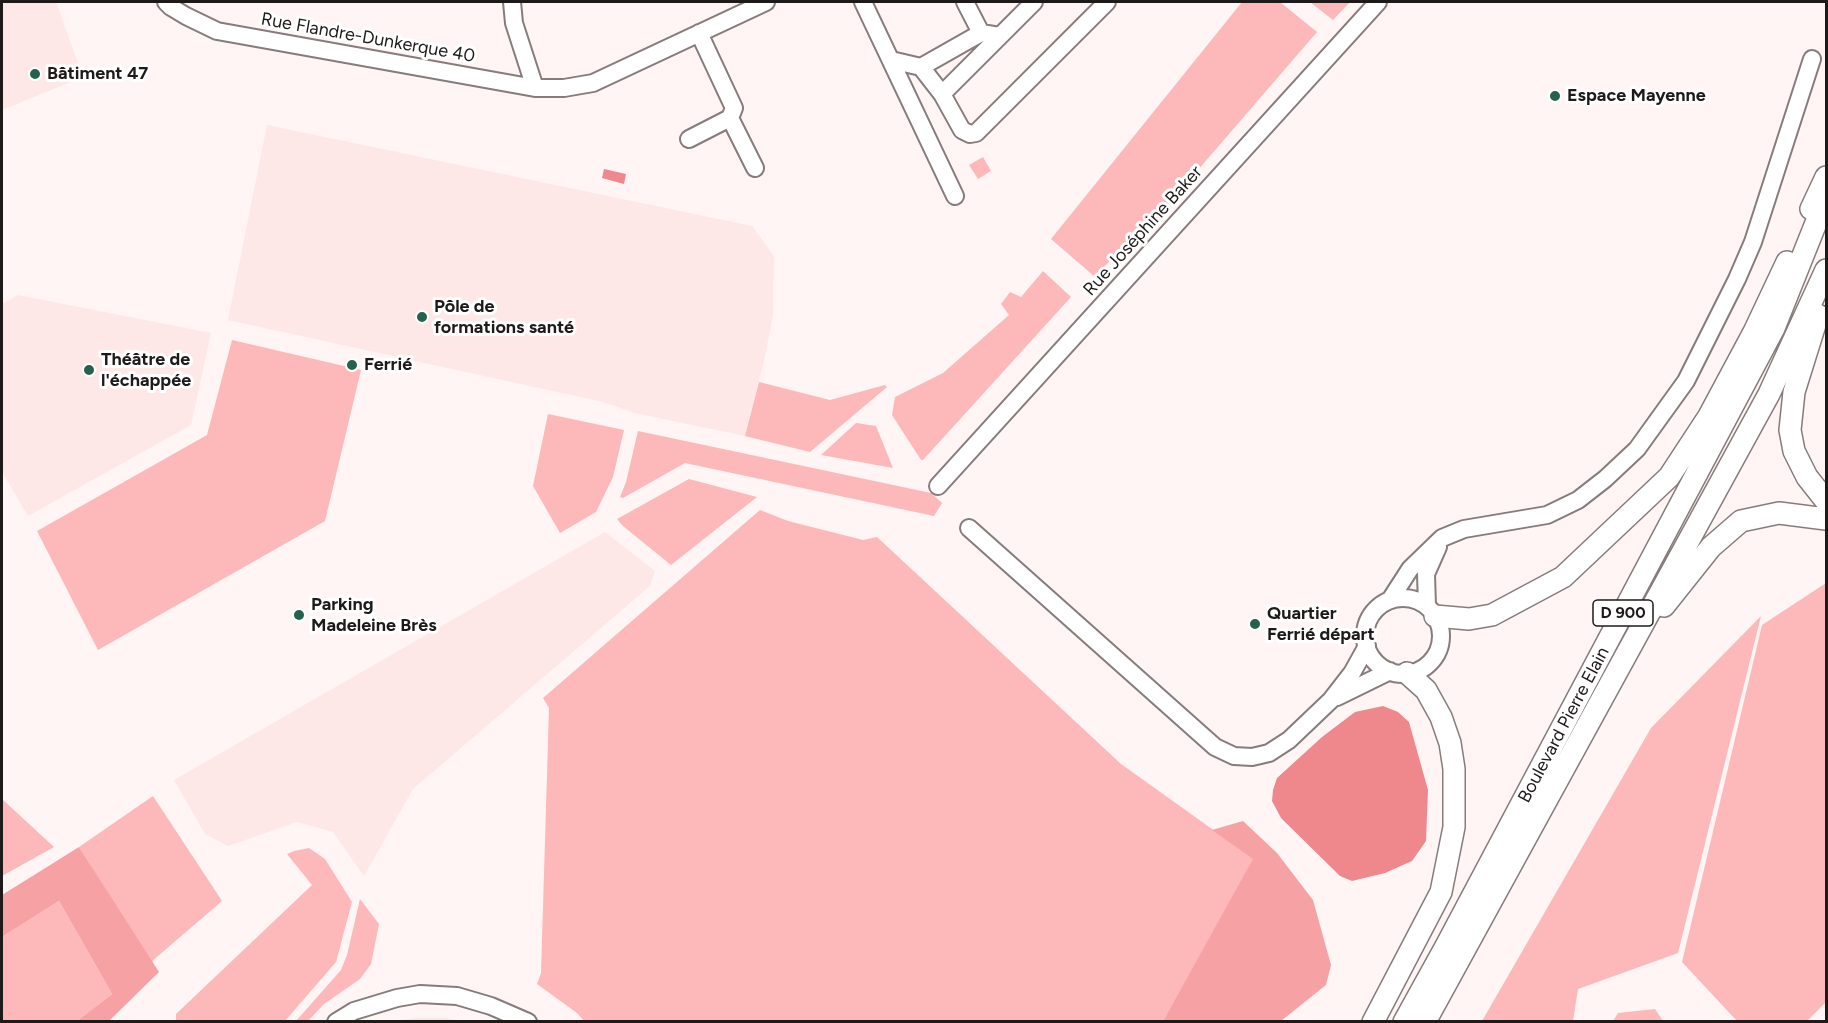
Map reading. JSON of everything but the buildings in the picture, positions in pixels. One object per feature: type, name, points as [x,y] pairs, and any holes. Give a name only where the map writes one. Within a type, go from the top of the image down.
[{"type":"main road","points":[[1431,611],[1469,619],[1492,615],[1563,577],[1669,477],[1709,416],[1748,342],[1827,177]]},
{"type":"main road","name":"Boulevard Pierre Elain","points":[[1404,1022],[1774,328],[1827,198]]},
{"type":"main road","name":"Boulevard Pierre Elain","points":[[1425,1022],[1769,394],[1827,270]]},
{"type":"main road","points":[[1827,285],[1794,392],[1790,430],[1794,451],[1807,477],[1827,501]]},
{"type":"main road","points":[[1627,654],[1711,546],[1741,521],[1779,513],[1827,519]]},
{"type":"main road","points":[[1373,1022],[1441,892],[1454,827],[1454,769],[1450,743],[1441,717],[1426,690],[1399,672]]},
{"type":"street","name":"Rue Flandre-Dunkerque 40","points":[[166,2],[217,31],[535,88],[564,88],[593,83],[766,2]]},
{"type":"street","points":[[512,2],[514,23],[535,88]]},
{"type":"street","points":[[863,2],[955,196]]},
{"type":"street","points":[[965,2],[981,33]]},
{"type":"street","points":[[942,94],[1034,2]]},
{"type":"street","points":[[891,60],[921,67],[942,94],[962,130],[970,134],[976,133],[1107,2]]},
{"type":"street","name":"Rue Joséphine Baker","points":[[938,486],[1378,2]]},
{"type":"street","points":[[689,139],[730,118],[734,108],[699,33]]},
{"type":"street","points":[[921,67],[981,33],[1000,36]]},
{"type":"street","points":[[1390,600],[1410,569],[1442,538],[1464,529],[1547,515],[1578,500],[1637,449],[1686,381],[1737,279],[1753,242],[1812,59]]},
{"type":"street","points":[[730,118],[754,168]]},
{"type":"street","points":[[969,528],[1215,747],[1234,756],[1252,757],[1269,753],[1289,740],[1331,700],[1352,673],[1367,646]]},
{"type":"street","points":[[1331,700],[1370,680],[1399,672],[1418,671],[1434,657],[1441,637],[1440,626],[1431,611],[1426,574],[1442,538]]},
{"type":"street","points":[[1399,672],[1380,666],[1372,657],[1365,635],[1372,614],[1390,600],[1409,598],[1431,611]]},
{"type":"street","points":[[336,1022],[354,1011],[420,994],[457,996],[491,1006],[528,1022]]},
{"type":"shaded area","points":[[2,2],[56,2],[83,77],[2,110]]},
{"type":"shaded area","points":[[1242,2],[1280,2],[1317,32],[1122,258],[1116,254],[1095,277],[1051,239]]},
{"type":"shaded area","points":[[1310,2],[1350,2],[1333,20]]},
{"type":"shaded area","points":[[267,125],[752,226],[774,256],[773,316],[745,436],[635,413],[603,402],[228,320]]},
{"type":"shaded area","points":[[983,157],[991,171],[978,179],[969,165]]},
{"type":"shaded area","points":[[604,169],[626,174],[624,184],[602,178]]},
{"type":"shaded area","points":[[1043,271],[1071,297],[921,460],[892,415],[895,397],[943,373],[1009,315],[1001,304],[1010,292],[1021,297]]},
{"type":"shaded area","points":[[18,295],[211,333],[191,425],[28,516],[2,472],[2,304]]},
{"type":"shaded area","points":[[232,340],[361,370],[325,521],[98,650],[37,531],[207,435]]},
{"type":"shaded area","points":[[759,382],[830,400],[885,385],[887,387],[810,452],[745,436]]},
{"type":"shaded area","points":[[548,414],[624,430],[613,477],[596,512],[560,533],[533,486]]},
{"type":"shaded area","points":[[856,423],[876,426],[893,468],[821,455]]},
{"type":"shaded area","points":[[638,431],[931,493],[942,503],[934,516],[685,463],[623,498],[620,497],[626,482]]},
{"type":"shaded area","points":[[689,479],[757,497],[671,565],[617,519]]},
{"type":"shaded area","points":[[760,510],[788,521],[863,540],[877,537],[1121,764],[1254,859],[1163,1021],[584,1021],[577,1013],[537,984],[541,973],[549,708],[543,698]]},
{"type":"shaded area","points":[[605,532],[655,571],[650,586],[413,789],[364,876],[333,832],[297,822],[228,846],[205,834],[174,780]]},
{"type":"shaded area","points":[[1826,583],[1826,1002],[1807,1021],[1737,1021],[1682,962],[1762,625]]},
{"type":"shaded area","points":[[1761,616],[1678,953],[1578,989],[1573,1021],[1482,1021],[1651,728]]},
{"type":"shaded area","points":[[1383,706],[1398,712],[1409,722],[1428,790],[1426,841],[1412,861],[1385,873],[1352,881],[1340,876],[1281,818],[1272,801],[1273,790],[1277,778],[1322,737],[1355,712]]},
{"type":"shaded area","points":[[153,796],[222,901],[151,962],[79,847]]},
{"type":"shaded area","points":[[2,799],[54,847],[2,876]]},
{"type":"shaded area","points":[[1243,821],[1277,853],[1313,900],[1331,965],[1326,985],[1281,1021],[1163,1021],[1253,859],[1212,830]]},
{"type":"shaded area","points":[[79,847],[159,972],[109,1021],[77,1021],[112,994],[59,901],[2,937],[2,895]]},
{"type":"shaded area","points":[[309,848],[325,859],[352,902],[336,962],[285,1021],[176,1021],[176,1014],[312,885],[287,854]]},
{"type":"shaded area","points":[[360,899],[379,924],[371,964],[360,979],[324,1004],[310,1021],[296,1021],[341,970],[347,955]]},
{"type":"shaded area","points":[[59,901],[112,994],[77,1021],[2,1022],[2,937]]},
{"type":"shaded area","points":[[1655,1009],[1663,1021],[1613,1021],[1618,1013]]},
{"type":"shaded area","points":[[414,1018],[445,1018],[465,1021],[395,1021]]},
{"type":"place","name":"Bâtiment 47","points":[[35,74]]},
{"type":"place","name":"Espace Mayenne","points":[[1555,96]]},
{"type":"place","name":"Pôle de formations santé","points":[[422,317]]},
{"type":"place","name":"Ferrié","points":[[352,365]]},
{"type":"place","name":"Théâtre de l'échappée","points":[[89,370]]},
{"type":"place","name":"Parking Madeleine Brès","points":[[299,615]]},
{"type":"place","name":"Quartier Ferrié départ","points":[[1255,624]]}]
